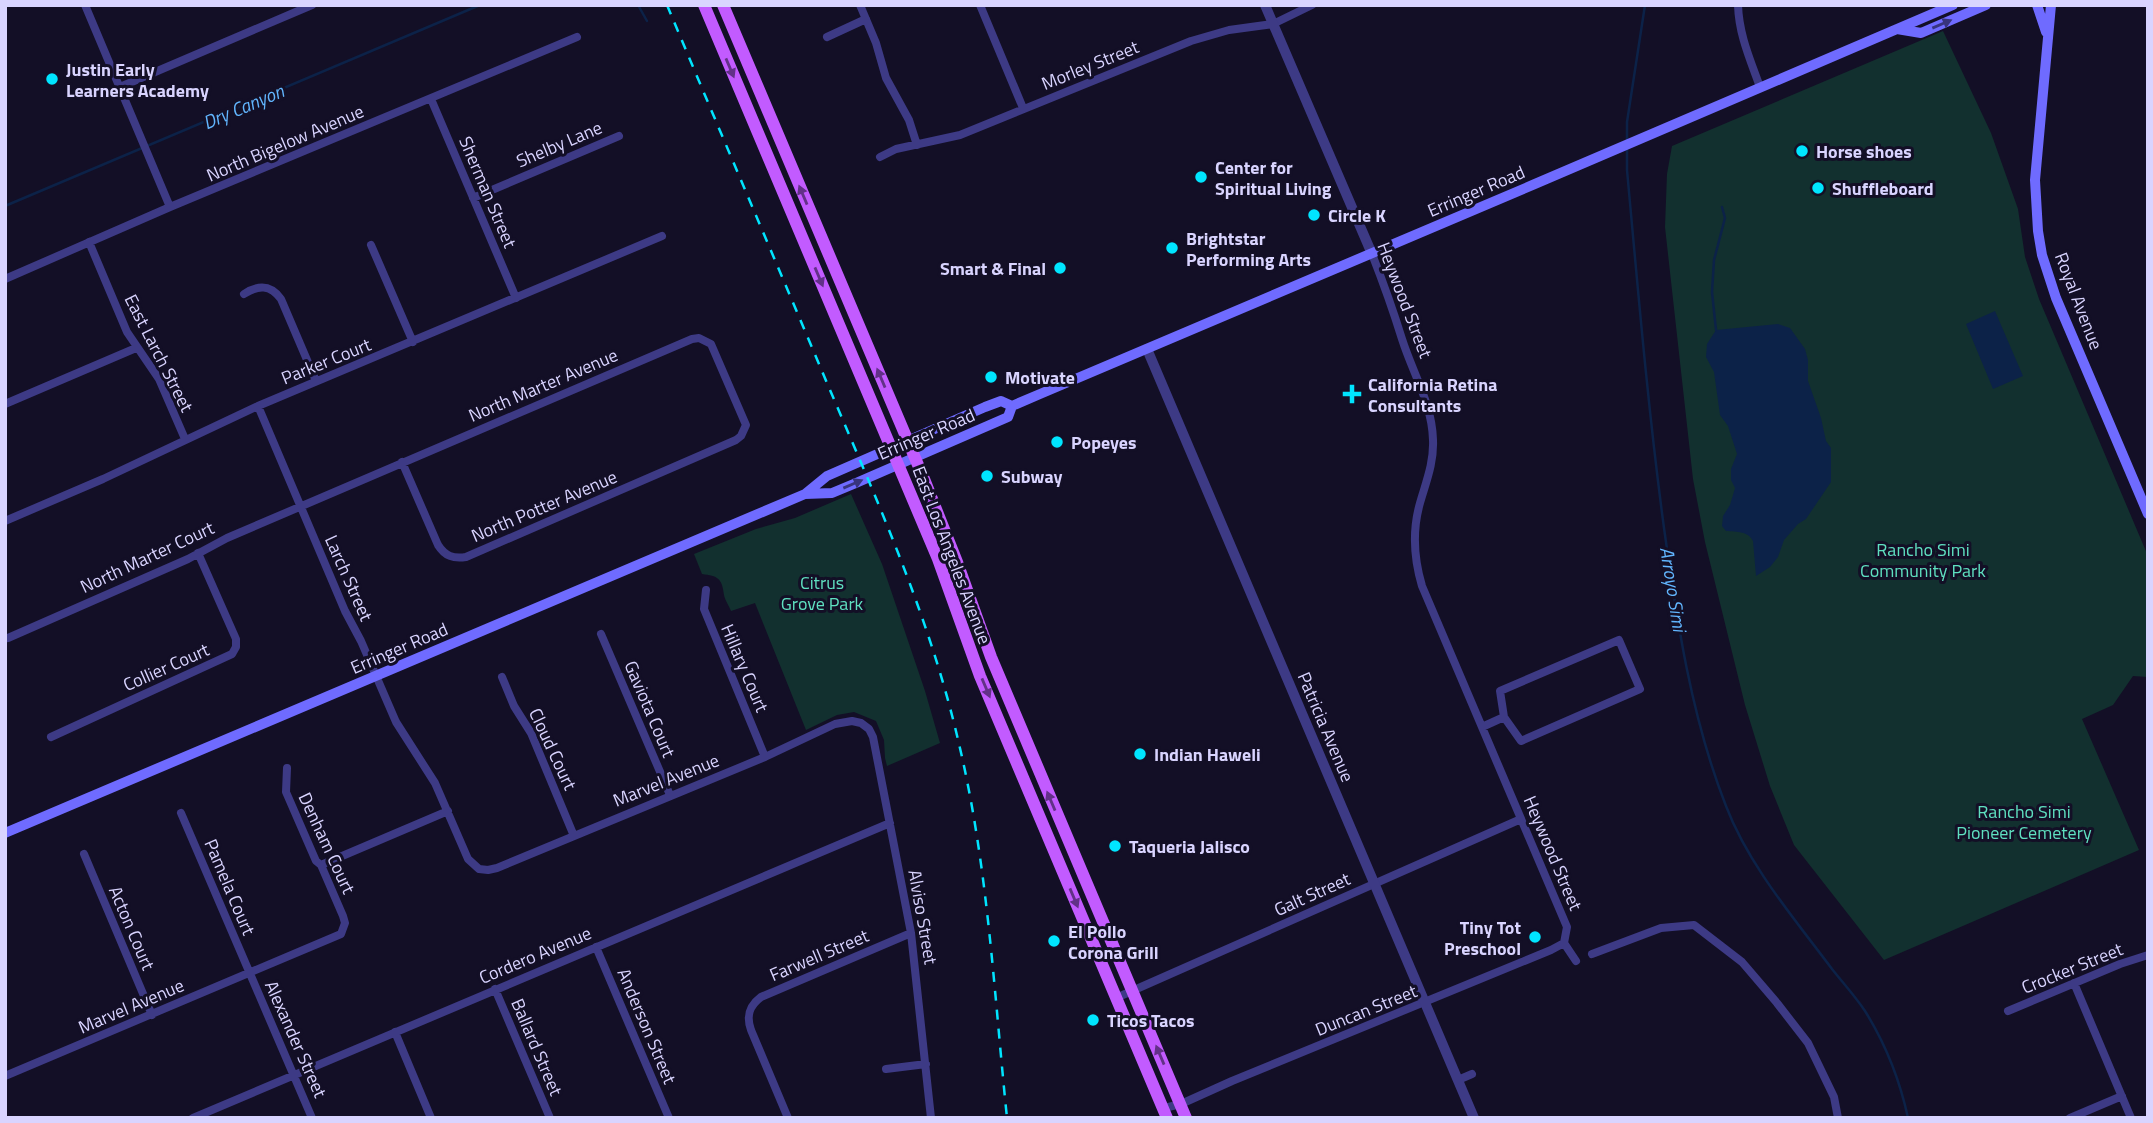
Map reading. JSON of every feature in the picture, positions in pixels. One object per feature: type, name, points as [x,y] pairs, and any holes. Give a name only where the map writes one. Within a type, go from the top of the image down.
[{"type":"main road","name":"East Los Angeles Avenue","points":[[704,5],[892,448],[938,559],[980,676],[1165,1113]]},
{"type":"main road","name":"East Los Angeles Avenue","points":[[723,5],[915,457],[991,657],[1186,1118]]},
{"type":"main road","name":"Erringer Road","points":[[806,494],[832,493],[898,465],[1008,417],[1012,406],[1953,5]]},
{"type":"main road","points":[[1897,29],[1920,33],[1986,5]]},
{"type":"main road","points":[[2037,5],[2048,41]]},
{"type":"main road","name":"Royal Avenue","points":[[2051,5],[2035,180],[2042,255],[2056,298],[2148,514]]},
{"type":"main road","name":"Erringer Road","points":[[5,833],[806,494],[827,476],[1001,401],[1012,406]]},
{"type":"street","points":[[85,5],[170,207]]},
{"type":"street","points":[[120,87],[312,5]]},
{"type":"street","points":[[860,5],[887,78],[909,120],[917,145]]},
{"type":"street","points":[[979,5],[1023,108]]},
{"type":"street","name":"Heywood Street","points":[[1265,5],[1390,297],[1402,340],[1426,397],[1432,422],[1432,463],[1415,527],[1416,567],[1567,927],[1564,943]]},
{"type":"street","name":"Morley Street","points":[[880,157],[896,149],[960,135],[1191,41],[1229,30],[1273,24],[1312,5]]},
{"type":"street","points":[[1738,5],[1744,44],[1760,87]]},
{"type":"street","points":[[827,37],[866,19]]},
{"type":"street","name":"North Bigelow Avenue","points":[[5,279],[577,37]]},
{"type":"street","name":"Sherman Street","points":[[431,99],[516,298]]},
{"type":"street","name":"Shelby Lane","points":[[473,198],[619,135]]},
{"type":"street","name":"Parker Court","points":[[5,521],[103,479],[258,406],[662,236]]},
{"type":"street","name":"East Larch Street","points":[[89,243],[127,332],[159,379],[185,439]]},
{"type":"street","points":[[371,244],[413,342]]},
{"type":"street","points":[[244,294],[258,287],[276,291],[316,381]]},
{"type":"street","name":"North Marter Avenue","points":[[300,506],[699,338],[705,340],[714,350],[744,420],[745,431]]},
{"type":"street","points":[[5,404],[136,348]]},
{"type":"street","name":"Patricia Avenue","points":[[1147,349],[1474,1118]]},
{"type":"street","name":"Larch Street","points":[[258,406],[345,611],[396,722],[435,783],[468,859],[479,869]]},
{"type":"street","name":"North Potter Avenue","points":[[402,462],[438,545],[449,557],[457,558],[466,557],[736,440],[745,431]]},
{"type":"street","name":"North Marter Court","points":[[8,638],[300,506]]},
{"type":"street","name":"Collier Court","points":[[51,737],[232,654],[236,639],[198,552]]},
{"type":"street","name":"Hillary Court","points":[[706,590],[704,609],[765,757]]},
{"type":"street","name":"Gaviota Court","points":[[601,635],[670,795]]},
{"type":"street","points":[[1619,640],[1640,689],[1521,741],[1504,718],[1500,691],[1619,640]]},
{"type":"street","name":"Cloud Court","points":[[502,677],[514,706],[531,733],[575,836]]},
{"type":"street","points":[[1482,727],[1504,718]]},
{"type":"street","name":"Marvel Avenue","points":[[479,869],[497,868],[765,757],[835,724],[852,721],[864,726]]},
{"type":"street","name":"Alviso Street","points":[[864,726],[873,737],[911,933],[931,1118]]},
{"type":"street","name":"Denham Court","points":[[287,768],[286,792],[343,916],[343,930]]},
{"type":"street","points":[[321,865],[447,811]]},
{"type":"street","name":"Pamela Court","points":[[181,813],[250,974]]},
{"type":"street","name":"Galt Street","points":[[1115,998],[1521,820]]},
{"type":"street","name":"Cordero Avenue","points":[[193,1118],[890,823]]},
{"type":"street","name":"Acton Court","points":[[84,854],[152,1015]]},
{"type":"street","points":[[1592,954],[1661,928],[1695,925],[1742,962],[1808,1043],[1834,1097],[1839,1118]]},
{"type":"street","name":"Marvel Avenue","points":[[5,1076],[337,937],[343,930]]},
{"type":"street","name":"Farwell Street","points":[[788,1118],[751,1030],[748,1016],[755,1002],[761,997],[911,933]]},
{"type":"street","points":[[1564,943],[1576,961]]},
{"type":"street","name":"Duncan Street","points":[[1165,1113],[1231,1081],[1564,943]]},
{"type":"street","name":"Anderson Street","points":[[596,947],[669,1118]]},
{"type":"street","name":"Crocker Street","points":[[2008,1011],[2148,955]]},
{"type":"street","name":"Alexander Street","points":[[250,974],[312,1118]]},
{"type":"street","points":[[2074,983],[2131,1118]]},
{"type":"street","name":"Ballard Street","points":[[495,989],[550,1118]]},
{"type":"street","points":[[395,1032],[432,1118]]},
{"type":"street","points":[[886,1069],[926,1064]]},
{"type":"street","points":[[1458,1080],[1472,1074]]},
{"type":"street","points":[[2070,1118],[2122,1096]]},
{"type":"green space","name":"Rancho Simi Community Park","points":[[1943,31],[1991,133],[2018,209],[2025,257],[2039,299],[2148,556],[2148,677],[2133,676],[2113,705],[2082,719],[2139,850],[1884,960],[1794,845],[1770,786],[1745,705],[1705,542],[1693,479],[1665,227],[1667,174],[1672,146]]},
{"type":"green space","name":"Citrus Grove Park","points":[[851,494],[882,564],[940,743],[887,766],[884,740],[876,721],[854,712],[837,715],[806,730],[755,603],[731,611],[720,581],[702,574],[694,554],[756,529],[795,518]]},
{"type":"water","points":[[1995,311],[2023,376],[1993,389],[1966,324]]},
{"type":"water","points":[[1778,324],[1790,328],[1805,349],[1808,381],[1826,441],[1831,448],[1831,482],[1806,519],[1784,540],[1778,557],[1770,567],[1756,576],[1751,538],[1742,533],[1726,531],[1722,526],[1723,516],[1730,505],[1735,488],[1731,480],[1731,469],[1737,454],[1728,426],[1720,415],[1714,372],[1706,357],[1707,344],[1716,330]]},
{"type":"waterway","name":"Dry Canyon","points":[[5,206],[480,5]]},
{"type":"waterway","name":"Dry Canyon","points":[[638,5],[647,21]]},
{"type":"waterway","name":"Arroyo Simi","points":[[1627,141],[1627,122],[1645,5]]},
{"type":"waterway","name":"Arroyo Simi","points":[[1627,147],[1644,349],[1664,528],[1680,633],[1703,738],[1726,806],[1747,850],[1788,911],[1865,1011],[1891,1063],[1908,1118]]},
{"type":"waterway","points":[[1716,330],[1712,292],[1714,260],[1725,218],[1722,207]]},
{"type":"railway","points":[[667,5],[885,520],[934,653],[959,744],[977,836],[1007,1118]]},
{"type":"place","name":"Justin Early Learners Academy","points":[[52,79]]},
{"type":"place","name":"Horse shoes","points":[[1802,151]]},
{"type":"place","name":"Center for Spiritual Living","points":[[1201,177]]},
{"type":"place","name":"Shuffleboard","points":[[1818,188]]},
{"type":"place","name":"Circle K","points":[[1314,215]]},
{"type":"place","name":"Brightstar Performing Arts","points":[[1172,248]]},
{"type":"place","name":"Smart & Final","points":[[1060,268]]},
{"type":"place","name":"Motivate","points":[[991,377]]},
{"type":"place","name":"California Retina Consultants","points":[[1352,394]]},
{"type":"place","name":"Popeyes","points":[[1057,442]]},
{"type":"place","name":"Subway","points":[[987,476]]},
{"type":"place","name":"Indian Haweli","points":[[1140,754]]},
{"type":"place","name":"Taqueria Jalisco","points":[[1115,846]]},
{"type":"place","name":"Tiny Tot Preschool","points":[[1535,937]]},
{"type":"place","name":"El Pollo Corona Grill","points":[[1054,941]]},
{"type":"place","name":"Ticos Tacos","points":[[1093,1020]]},
{"type":"park label","name":"Rancho Simi Pioneer Cemetery","points":[[2024,821]]}]
